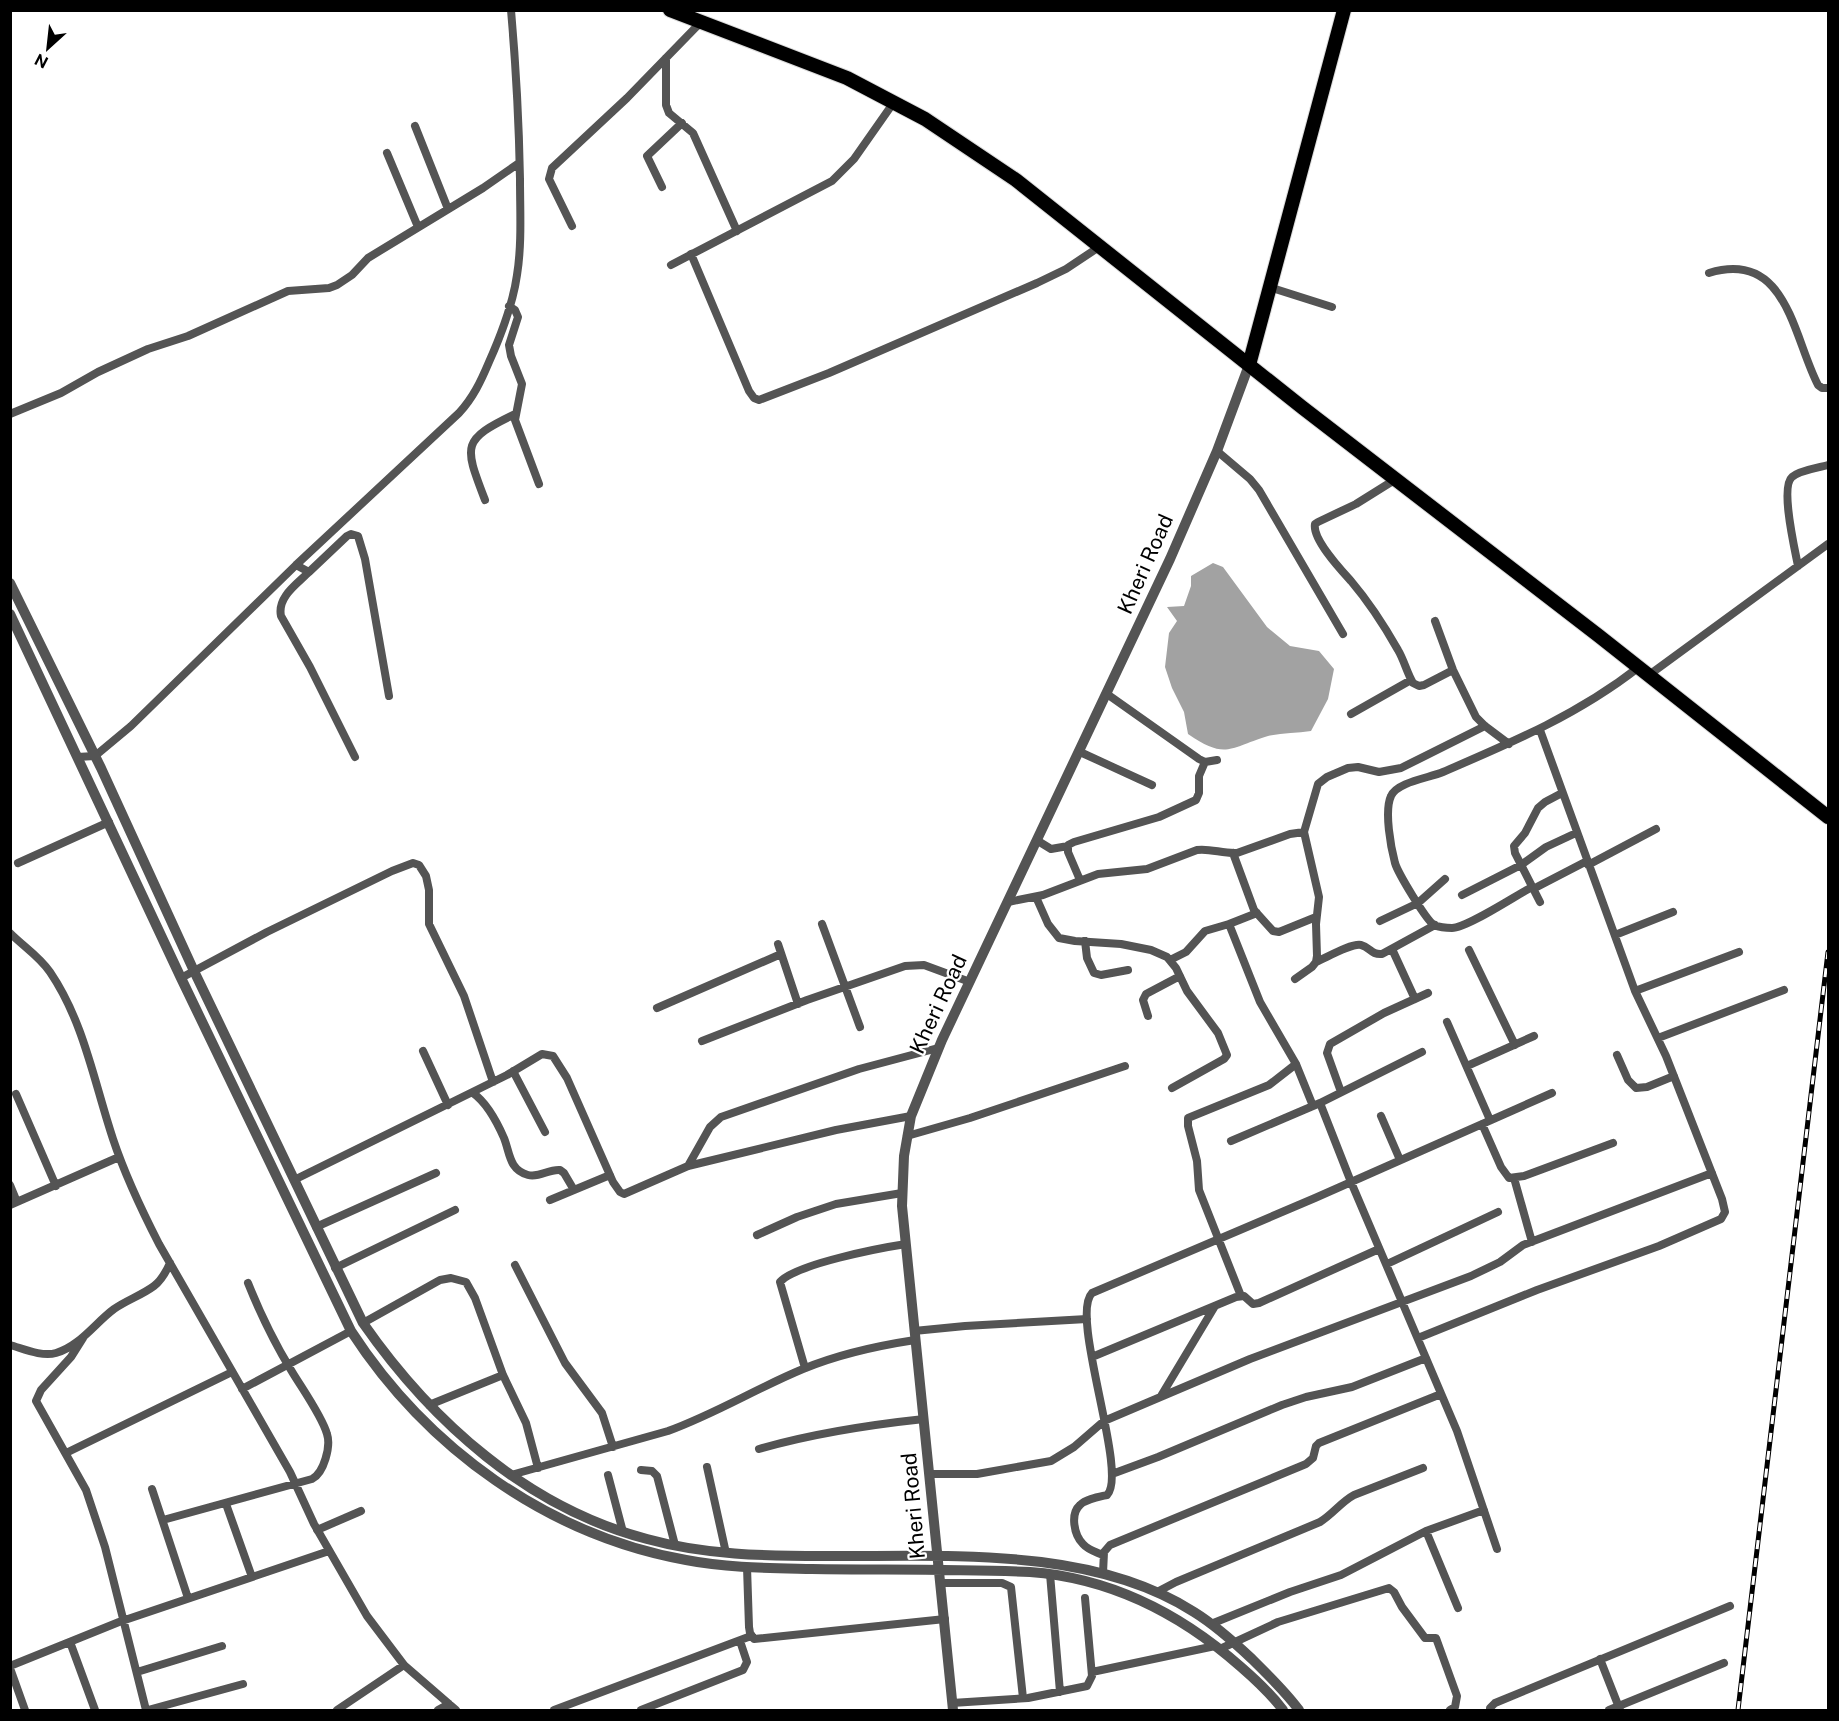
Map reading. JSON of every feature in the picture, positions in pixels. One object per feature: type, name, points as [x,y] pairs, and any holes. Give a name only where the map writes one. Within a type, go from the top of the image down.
[{"type":"highway","points":[[669,10],[847,78],[925,119],[1016,180],[1828,817]]},
{"type":"highway","points":[[1249,364],[1344,10]]},
{"type":"street","points":[[90,759],[131,726],[302,568],[467,405],[479,385],[512,308],[519,259],[521,229],[518,110],[511,10]]},
{"type":"street","points":[[572,226],[549,179],[552,168],[701,22]]},
{"type":"street","points":[[666,58],[666,105],[669,113],[693,134],[738,231]]},
{"type":"street","points":[[671,265],[817,190],[838,176],[854,159],[894,102]]},
{"type":"street","points":[[662,187],[647,156],[682,123]]},
{"type":"street","points":[[415,126],[448,209]]},
{"type":"street","points":[[387,153],[418,227]]},
{"type":"street","points":[[10,414],[61,393],[98,372],[147,349],[188,336],[288,291],[303,288],[329,288],[337,285],[352,275],[368,258],[519,163]]},
{"type":"street","points":[[691,254],[749,391],[754,398],[759,400],[1037,283],[1066,269],[1100,247]]},
{"type":"street","points":[[1709,273],[1737,268],[1763,277],[1786,305],[1818,385],[1822,388],[1828,387]]},
{"type":"street","points":[[1269,287],[1332,307]]},
{"type":"street","points":[[512,308],[518,317],[510,339],[510,350],[522,384],[515,414],[518,431],[539,484]]},
{"type":"street","name":"Kheri Road","points":[[953,1707],[902,1193],[903,1165],[911,1116],[938,1048],[1170,559],[1216,451],[1249,364]]},
{"type":"street","points":[[485,500],[473,466],[472,443],[480,432],[515,414]]},
{"type":"street","points":[[1216,451],[1238,468],[1258,489],[1343,634]]},
{"type":"street","points":[[1798,566],[1788,506],[1788,483],[1793,476],[1828,465]]},
{"type":"street","points":[[1396,479],[1356,504],[1318,522],[1314,527],[1325,548],[1353,584],[1399,652],[1411,680],[1419,686],[1438,680],[1454,670]]},
{"type":"street","points":[[355,758],[307,661],[281,616],[280,606],[302,568],[351,534],[358,536],[365,559],[389,696]]},
{"type":"street","points":[[1656,829],[1532,888],[1465,926],[1452,928],[1435,925],[1424,914],[1395,863],[1388,816],[1391,795],[1402,786],[1439,774],[1509,744],[1540,730],[1597,698],[1644,671],[1828,544]]},
{"type":"street","points":[[10,583],[351,1331],[393,1389],[433,1431],[484,1473],[537,1507],[579,1529],[617,1543],[686,1561],[747,1567],[1048,1563],[1139,1584],[1193,1611],[1211,1624],[1224,1645],[1283,1710]]},
{"type":"street","points":[[10,614],[90,759],[109,822],[294,1180],[363,1323],[387,1356],[429,1405],[473,1447],[511,1475],[584,1517],[623,1532],[675,1545],[726,1553],[938,1564],[1050,1574],[1090,1582],[1131,1595],[1224,1645],[1278,1684],[1299,1710]]},
{"type":"street","points":[[1435,621],[1476,717],[1509,744]]},
{"type":"street","points":[[1351,714],[1411,680]]},
{"type":"street","points":[[1107,694],[1199,759],[1205,762],[1217,760]]},
{"type":"street","points":[[1316,962],[1318,889],[1304,832],[1318,784],[1327,777],[1353,767],[1379,772],[1401,768],[1485,726]]},
{"type":"street","points":[[1418,1338],[1537,1290],[1659,1245],[1721,1219],[1725,1212],[1725,1206],[1674,1076],[1635,991],[1540,730]]},
{"type":"street","points":[[1080,752],[1152,784]]},
{"type":"street","points":[[1038,841],[1051,849],[1068,846],[1074,842],[1159,817],[1196,800],[1199,794],[1199,776],[1205,762]]},
{"type":"street","points":[[1540,902],[1515,853],[1514,846],[1525,833],[1541,805],[1562,793]]},
{"type":"street","points":[[18,863],[109,822]]},
{"type":"street","points":[[1008,902],[1036,897],[1098,874],[1147,869],[1197,850],[1233,853],[1290,834],[1304,832]]},
{"type":"street","points":[[1462,895],[1521,865],[1546,847],[1576,833]]},
{"type":"street","points":[[1068,846],[1068,852],[1080,880]]},
{"type":"street","points":[[1233,853],[1252,905],[1276,932],[1316,917]]},
{"type":"street","points":[[188,975],[267,932],[392,871],[406,865],[419,865],[428,883],[429,924],[464,996],[494,1082]]},
{"type":"street","points":[[1380,921],[1418,903],[1445,879]]},
{"type":"street","points":[[1036,897],[1054,933],[1066,940],[1121,944],[1151,950],[1170,960],[1187,991],[1218,1033],[1227,1055],[1224,1059],[1172,1088]]},
{"type":"street","points":[[1615,935],[1673,912]]},
{"type":"street","points":[[1170,960],[1186,952],[1201,933],[1257,913]]},
{"type":"street","points":[[822,924],[860,1027]]},
{"type":"street","points":[[1229,924],[1260,1002],[1296,1064],[1316,1105],[1387,1264],[1457,1431],[1497,1549]]},
{"type":"street","points":[[1295,980],[1316,962],[1357,944],[1377,954],[1392,949],[1435,925]]},
{"type":"street","points":[[10,933],[40,958],[58,984],[88,1053],[119,1157],[139,1205],[295,1484],[329,1551],[367,1616],[404,1665],[456,1710]]},
{"type":"street","points":[[1086,941],[1087,958],[1094,973],[1101,975],[1128,970]]},
{"type":"street","points":[[778,944],[798,1004]]},
{"type":"street","points":[[1392,949],[1415,999]]},
{"type":"street","points":[[1469,950],[1515,1045]]},
{"type":"street","points":[[1635,991],[1739,952]]},
{"type":"street","points":[[657,1008],[781,954]]},
{"type":"street","points":[[702,1041],[844,987],[915,964],[924,964],[970,982]]},
{"type":"street","points":[[1148,1016],[1144,996],[1180,976]]},
{"type":"street","points":[[1658,1038],[1784,990]]},
{"type":"street","points":[[1341,1092],[1327,1053],[1330,1044],[1375,1017],[1428,993]]},
{"type":"street","points":[[1447,1022],[1467,1066],[1505,1174],[1509,1178],[1613,1143]]},
{"type":"street","points":[[1467,1066],[1534,1036]]},
{"type":"street","points":[[688,1166],[710,1127],[721,1117],[859,1069],[938,1048]]},
{"type":"street","points":[[423,1051],[448,1105]]},
{"type":"street","points":[[1231,1141],[1316,1105],[1422,1052]]},
{"type":"street","points":[[294,1180],[494,1082],[537,1055],[553,1056],[567,1078],[616,1188],[624,1194],[688,1166],[836,1130],[911,1116]]},
{"type":"street","points":[[1617,1055],[1628,1080],[1636,1088],[1647,1087],[1674,1076]]},
{"type":"street","points":[[1241,1296],[1199,1190],[1197,1161],[1188,1118],[1269,1085],[1296,1064]]},
{"type":"street","points":[[907,1136],[970,1118],[1125,1066]]},
{"type":"street","points":[[513,1071],[545,1132]]},
{"type":"street","points":[[472,1093],[485,1104],[515,1167],[524,1174],[535,1176],[560,1170],[574,1190]]},
{"type":"street","points":[[1103,1555],[1090,1550],[1078,1538],[1075,1513],[1083,1502],[1110,1492],[1112,1474],[1087,1319],[1086,1301],[1092,1293],[1219,1240],[1552,1093]]},
{"type":"street","points":[[16,1094],[56,1186]]},
{"type":"street","points":[[1381,1116],[1400,1160]]},
{"type":"street","points":[[10,1185],[14,1204],[119,1157]]},
{"type":"street","points":[[316,1227],[436,1173]]},
{"type":"street","points":[[930,1474],[977,1474],[1051,1461],[1074,1447],[1104,1421],[1250,1359],[1491,1267],[1515,1250],[1532,1242],[1712,1173]]},
{"type":"street","points":[[550,1200],[610,1175]]},
{"type":"street","points":[[1514,1178],[1532,1242]]},
{"type":"street","points":[[757,1235],[797,1217],[837,1204],[902,1193]]},
{"type":"street","points":[[335,1268],[455,1210]]},
{"type":"street","points":[[1387,1264],[1498,1212]]},
{"type":"street","points":[[805,1368],[780,1282],[788,1276],[842,1257],[906,1244]]},
{"type":"street","points":[[1092,1358],[1241,1296],[1253,1304],[1259,1303],[1379,1249]]},
{"type":"street","points":[[10,1345],[47,1354],[56,1353],[83,1338],[115,1308],[154,1286],[162,1278],[170,1263]]},
{"type":"street","points":[[515,1265],[565,1363],[602,1413],[613,1447]]},
{"type":"street","points":[[363,1323],[440,1280],[460,1279],[470,1287],[503,1375],[526,1423],[538,1468]]},
{"type":"street","points":[[163,1520],[312,1479],[321,1472],[328,1437],[260,1314],[248,1283]]},
{"type":"street","points":[[1161,1397],[1215,1306]]},
{"type":"street","points":[[511,1475],[692,1422],[746,1394],[849,1352],[965,1326],[1087,1319]]},
{"type":"street","points":[[242,1389],[351,1331]]},
{"type":"street","points":[[83,1338],[71,1357],[50,1378],[37,1396],[39,1407],[86,1490],[105,1547],[147,1710],[243,1684]]},
{"type":"street","points":[[1112,1474],[1288,1403],[1352,1388],[1426,1358]]},
{"type":"street","points":[[66,1453],[232,1372]]},
{"type":"street","points":[[429,1405],[503,1375]]},
{"type":"street","points":[[1103,1574],[1103,1555],[1105,1549],[1110,1545],[1306,1464],[1313,1458],[1319,1443],[1441,1394]]},
{"type":"street","points":[[759,1449],[827,1432],[924,1419]]},
{"type":"street","points":[[707,1467],[726,1553]]},
{"type":"street","points":[[1157,1592],[1320,1522],[1354,1495],[1423,1468]]},
{"type":"street","points":[[641,1470],[652,1471],[657,1476],[675,1545]]},
{"type":"street","points":[[608,1475],[623,1532]]},
{"type":"street","points":[[152,1489],[188,1598]]},
{"type":"street","points":[[226,1504],[252,1577]]},
{"type":"street","points":[[1211,1624],[1290,1592],[1341,1575],[1426,1531],[1484,1510]]},
{"type":"street","points":[[318,1530],[361,1511]]},
{"type":"street","points":[[1426,1531],[1458,1608]]},
{"type":"street","points":[[25,1710],[10,1667],[125,1620],[329,1551]]},
{"type":"street","points":[[747,1567],[749,1627],[751,1636],[758,1640],[945,1619]]},
{"type":"street","points":[[1050,1574],[1060,1692]]},
{"type":"street","points":[[940,1583],[1002,1583],[1011,1587],[1023,1698]]},
{"type":"street","points":[[1092,1672],[1224,1645],[1292,1617],[1389,1588],[1425,1638],[1436,1638],[1458,1696],[1455,1707],[1450,1710]]},
{"type":"street","points":[[953,1707],[1023,1698],[1087,1686],[1091,1682],[1092,1672],[1085,1598]]},
{"type":"street","points":[[1490,1710],[1495,1703],[1730,1606]]},
{"type":"street","points":[[554,1710],[751,1636]]},
{"type":"street","points":[[641,1710],[743,1670],[747,1662],[740,1641]]},
{"type":"street","points":[[70,1642],[95,1710]]},
{"type":"street","points":[[137,1672],[222,1646]]},
{"type":"street","points":[[1599,1659],[1619,1708]]},
{"type":"street","points":[[1609,1710],[1619,1708],[1724,1663]]},
{"type":"street","points":[[337,1710],[404,1665]]},
{"type":"street","points":[[438,1710],[448,1704]]},
{"type":"shaded area","points":[[1213,563],[1223,567],[1267,627],[1290,646],[1319,651],[1334,669],[1328,699],[1311,731],[1268,736],[1228,749],[1211,747],[1188,734],[1184,712],[1165,667],[1169,633],[1177,621],[1167,607],[1184,606],[1191,586],[1191,576]]},
{"type":"railway","points":[[1738,1710],[1828,952]]}]
